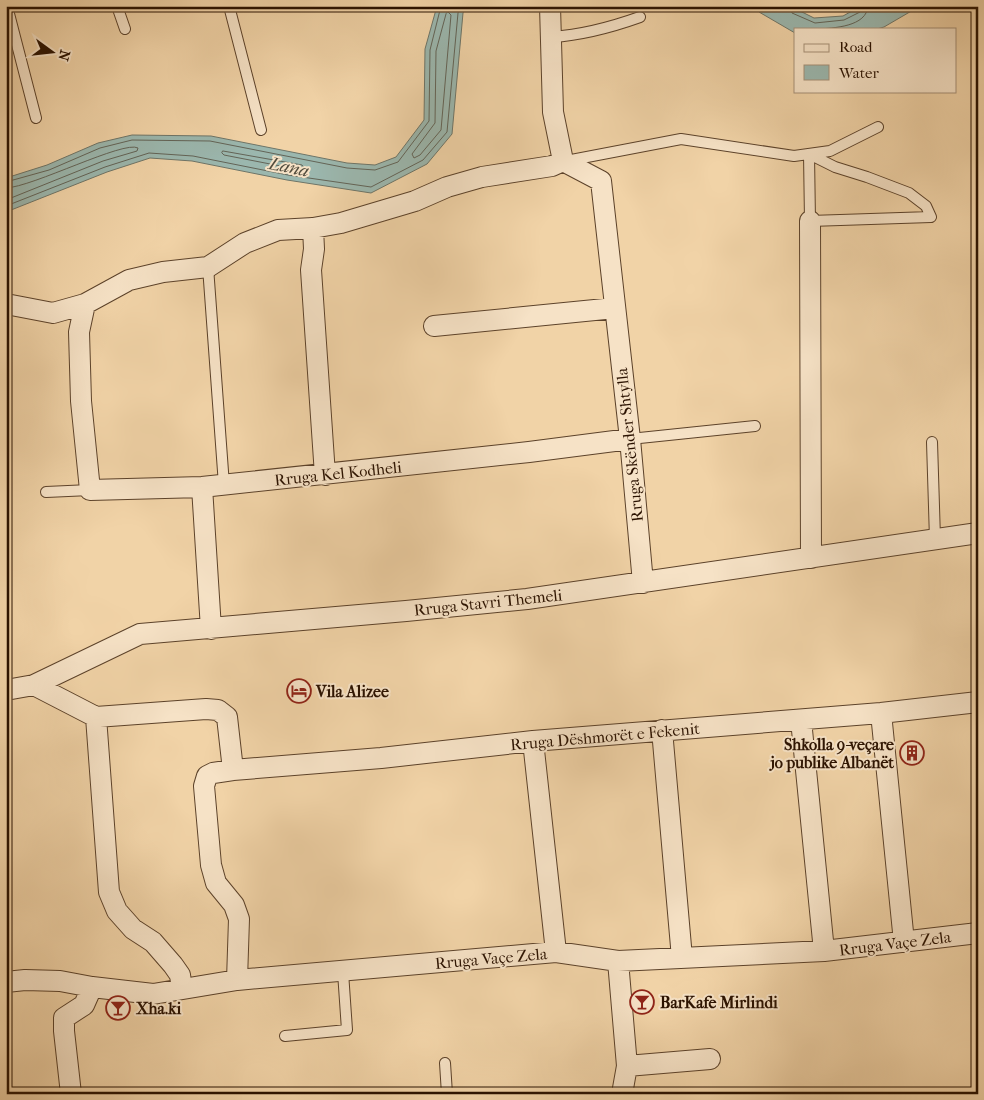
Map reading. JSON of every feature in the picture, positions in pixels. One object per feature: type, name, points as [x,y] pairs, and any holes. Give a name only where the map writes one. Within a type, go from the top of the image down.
[{"type":"street","points":[[6,304],[53,313],[85,304],[129,280],[163,272],[208,267],[245,243],[278,230],[313,228],[340,223],[415,201],[447,187],[482,178],[552,166],[563,161],[553,112],[550,6]]},
{"type":"street","name":"Rruga Skënder Shtylla","points":[[563,161],[601,181],[630,439],[643,583]]},
{"type":"street","points":[[810,220],[811,558]]},
{"type":"street","points":[[313,228],[312,270],[325,475]]},
{"type":"street","points":[[85,304],[78,332],[81,401],[90,490]]},
{"type":"street","points":[[434,326],[615,308]]},
{"type":"street","name":"Rruga Kel Kodheli","points":[[90,490],[202,488],[630,439]]},
{"type":"street","points":[[202,488],[211,629]]},
{"type":"street","name":"Rruga Stavri Themeli","points":[[6,690],[34,685],[140,634],[466,606],[643,583],[978,533]]},
{"type":"street","points":[[34,685],[96,717],[206,709],[218,710],[226,717],[233,770]]},
{"type":"street","name":"Rruga Dëshmorët e Fekenit","points":[[237,980],[239,919],[234,905],[216,883],[211,865],[204,786],[207,776],[213,773],[381,758],[533,741],[881,713],[978,702]]},
{"type":"street","points":[[881,713],[904,942]]},
{"type":"street","points":[[96,717],[109,892],[117,911],[132,929],[153,942],[174,965],[180,975],[176,991]]},
{"type":"street","points":[[801,720],[824,950]]},
{"type":"street","points":[[662,730],[682,958]]},
{"type":"street","points":[[533,741],[556,952]]},
{"type":"street","name":"Rruga Vaçe Zela","points":[[6,982],[25,980],[60,981],[92,987],[153,994],[237,980],[556,952],[618,961],[824,950],[978,933]]},
{"type":"street","points":[[618,961],[627,1066],[622,1094]]},
{"type":"street","points":[[71,1094],[64,1018],[84,1005],[92,987]]},
{"type":"street","points":[[627,1066],[710,1059]]},
{"type":"lane","points":[[7,6],[36,118]]},
{"type":"lane","points":[[117,6],[125,29]]},
{"type":"lane","points":[[229,6],[261,130]]},
{"type":"lane","points":[[552,37],[615,26],[640,17]]},
{"type":"lane","points":[[563,161],[681,139],[794,156],[830,151],[878,127]]},
{"type":"lane","points":[[809,154],[835,168],[867,177],[909,193],[926,206],[931,217],[810,220],[809,154]]},
{"type":"lane","points":[[208,267],[224,485]]},
{"type":"lane","points":[[630,439],[755,426]]},
{"type":"lane","points":[[932,442],[935,539]]},
{"type":"lane","name":"Rruga Kel Kodheli","points":[[46,492],[90,490]]},
{"type":"lane","points":[[285,1036],[347,1030],[342,972]]},
{"type":"lane","points":[[445,1063],[447,1094]]},
{"type":"water","name":"Lana","points":[[437,6],[466,6],[463,13],[452,134],[427,164],[371,193],[287,180],[192,161],[150,158],[107,172],[6,212],[6,178],[47,165],[98,143],[132,135],[211,136],[347,163],[375,165],[396,157],[424,120],[425,49]]},
{"type":"water","points":[[754,6],[790,6],[814,18],[843,16],[861,6],[920,6],[880,28],[794,28],[794,32],[759,12]]},
{"type":"place","name":"Vila Alizee","points":[[299,691]]},
{"type":"place","name":"Shkolla 9-veçare jo publike Albanët","points":[[912,753]]},
{"type":"place","name":"BarKafe Mirlindi","points":[[642,1002]]},
{"type":"place","name":"Xha.ki","points":[[118,1008]]}]
